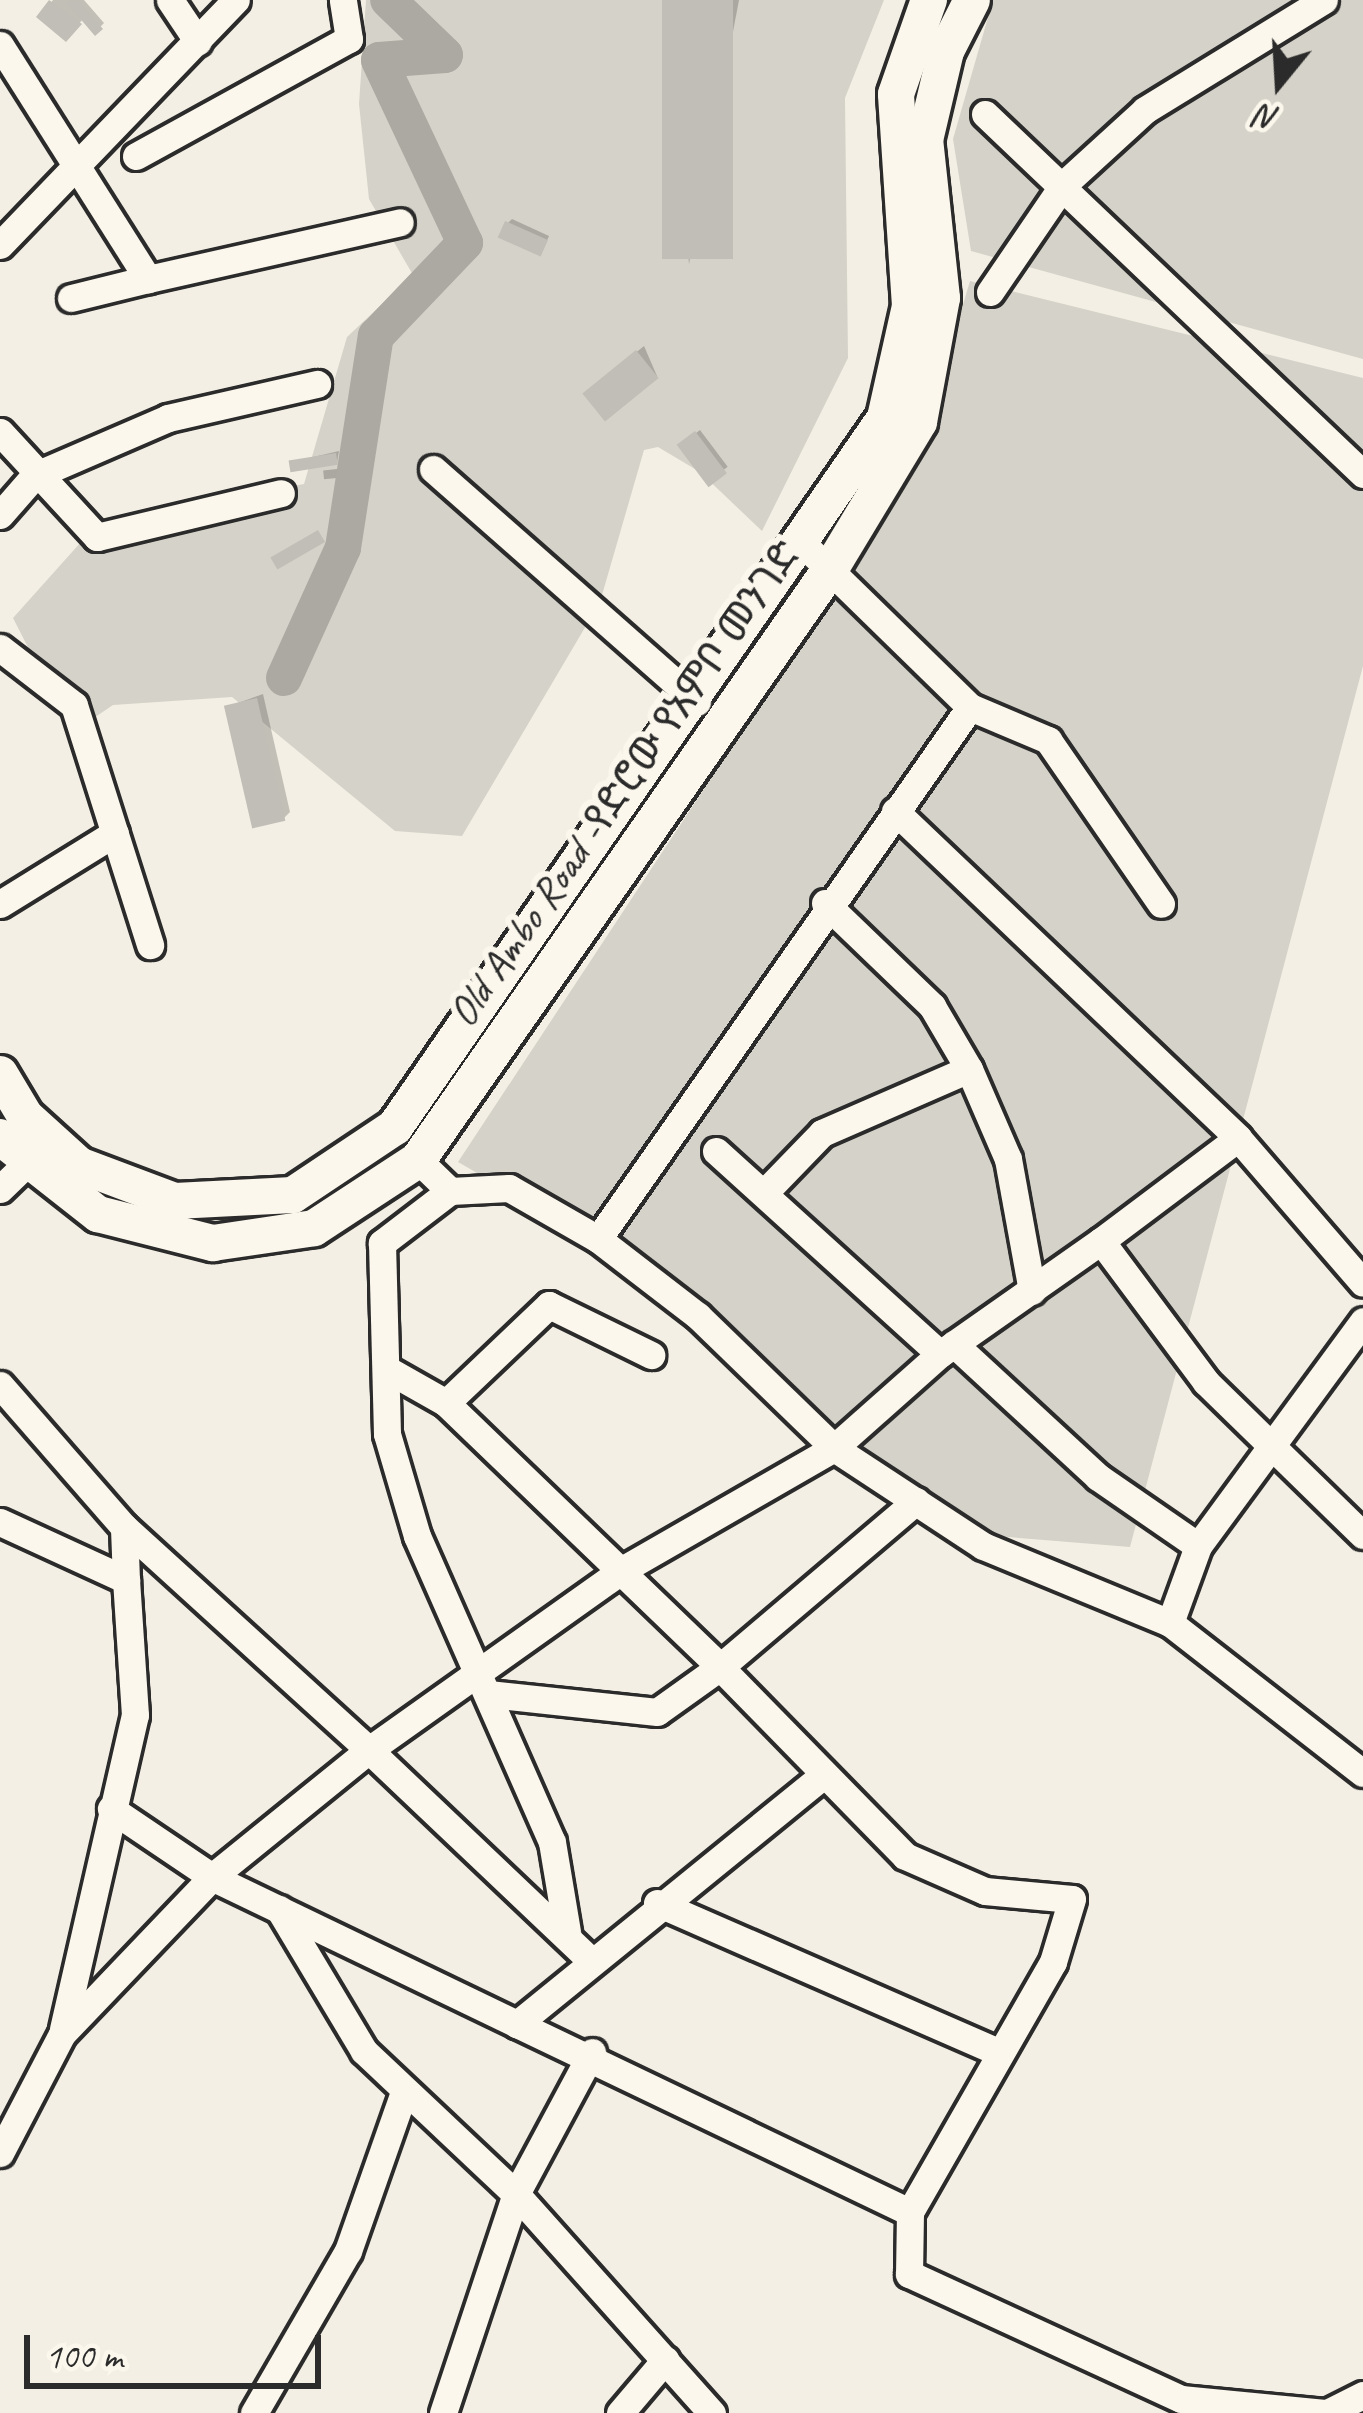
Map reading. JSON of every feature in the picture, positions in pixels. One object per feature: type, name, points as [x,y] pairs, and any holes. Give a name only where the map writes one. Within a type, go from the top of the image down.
[{"type":"main road","name":"Old Ambo Road -የድሮው የአምቦ መንገድ","points":[[0,1074],[48,1141],[141,1210],[254,1204],[357,1162],[395,1127],[697,702],[862,460],[899,380],[910,306],[892,136],[929,0]]},
{"type":"main road","name":"Old Ambo Road -የድሮው የአምቦ መንገድ","points":[[0,1137],[12,1177],[141,1210],[213,1243],[282,1238],[351,1212],[418,1160],[831,568],[930,388],[942,298],[925,140],[946,51],[973,0]]},
{"type":"street","points":[[170,0],[198,42]]},
{"type":"street","points":[[0,245],[236,0]]},
{"type":"street","points":[[136,156],[349,39],[343,0]]},
{"type":"street","points":[[990,292],[1063,185],[1145,110],[1324,0]]},
{"type":"street","points":[[0,45],[81,158],[148,279]]},
{"type":"street","points":[[986,114],[1363,474]]},
{"type":"street","points":[[71,298],[400,223]]},
{"type":"street","points":[[0,515],[34,476],[168,418],[317,385]]},
{"type":"street","points":[[0,432],[34,476],[97,536],[281,493]]},
{"type":"street","points":[[433,469],[697,702]]},
{"type":"street","points":[[802,543],[970,707],[1048,740],[1160,904]]},
{"type":"street","points":[[0,648],[74,705],[150,945]]},
{"type":"street","points":[[598,1239],[825,903],[970,707]]},
{"type":"street","points":[[895,811],[1238,1138],[1363,1283]]},
{"type":"street","points":[[0,904],[115,833]]},
{"type":"street","points":[[825,903],[932,1006],[969,1069],[1008,1159],[1032,1291]]},
{"type":"street","points":[[764,1193],[822,1133],[969,1069]]},
{"type":"street","points":[[62,2034],[212,1877],[369,1750],[482,1682],[622,1570],[834,1448],[947,1349],[1238,1138]]},
{"type":"street","points":[[716,1151],[1098,1477],[1198,1546]]},
{"type":"street","points":[[418,1160],[450,1191]]},
{"type":"street","points":[[567,1932],[552,1842],[397,1487],[382,1243],[450,1191],[509,1188],[598,1239],[698,1316],[834,1448],[983,1546],[1170,1623],[1363,1773]]},
{"type":"street","points":[[1102,1241],[1206,1382],[1363,1535]]},
{"type":"street","points":[[446,1403],[549,1305],[651,1355]]},
{"type":"street","points":[[1170,1623],[1198,1546],[1275,1451],[1363,1321]]},
{"type":"street","points":[[388,1370],[446,1403],[720,1666],[821,1777],[923,1868],[985,1891],[1072,1899],[1053,1962],[910,2212],[909,2274],[940,2294],[1168,2395],[1249,2409],[1327,2413],[1363,2395]]},
{"type":"street","points":[[0,1385],[124,1527],[567,1932],[587,1957]]},
{"type":"street","points":[[482,1682],[657,1712],[720,1666],[916,1501]]},
{"type":"street","points":[[0,1522],[126,1580]]},
{"type":"street","points":[[0,2153],[62,2034],[135,1714],[124,1527]]},
{"type":"street","points":[[518,2024],[587,1957],[821,1777]]},
{"type":"street","points":[[111,1809],[212,1877],[518,2024],[592,2052],[910,2212]]},
{"type":"street","points":[[657,1903],[998,2052]]},
{"type":"street","points":[[279,1909],[321,1991],[404,2092],[516,2194],[712,2413]]},
{"type":"street","points":[[443,2413],[516,2194],[592,2052]]},
{"type":"street","points":[[254,2413],[348,2251],[404,2092]]},
{"type":"street","points":[[620,2413],[665,2360]]},
{"type":"shaded area","points":[[366,0],[884,0],[845,98],[848,358],[762,531],[700,472],[658,447],[644,450],[600,602],[462,836],[395,831],[232,697],[113,705],[85,724],[57,704],[13,618],[98,523],[304,484],[347,337],[413,275],[369,199],[359,104]]},
{"type":"shaded area","points":[[993,0],[1363,0],[1363,359],[971,251],[953,139]]},
{"type":"shaded area","points":[[970,281],[1363,378],[1363,666],[1130,1547],[959,1533],[819,1421],[703,1302],[458,1162],[839,584],[924,437]]},
{"type":"building","points":[[49,0],[82,24],[66,42],[36,17]]},
{"type":"building","points":[[78,0],[103,29],[95,36],[66,2]]},
{"type":"building","points":[[662,0],[733,0],[733,259],[662,259]]},
{"type":"building","points":[[505,221],[548,240],[541,257],[498,237]]},
{"type":"building","points":[[636,350],[659,378],[605,421],[582,393]]},
{"type":"building","points":[[695,431],[727,473],[709,487],[677,445]]},
{"type":"building","points":[[336,453],[338,465],[290,472],[289,461]]},
{"type":"building","points":[[318,530],[325,542],[277,570],[270,558]]},
{"type":"building","points":[[257,698],[285,821],[252,828],[224,706]]},
{"type":"waterway","points":[[284,678],[343,548],[376,336],[465,243],[379,60],[445,55],[388,0]]}]
